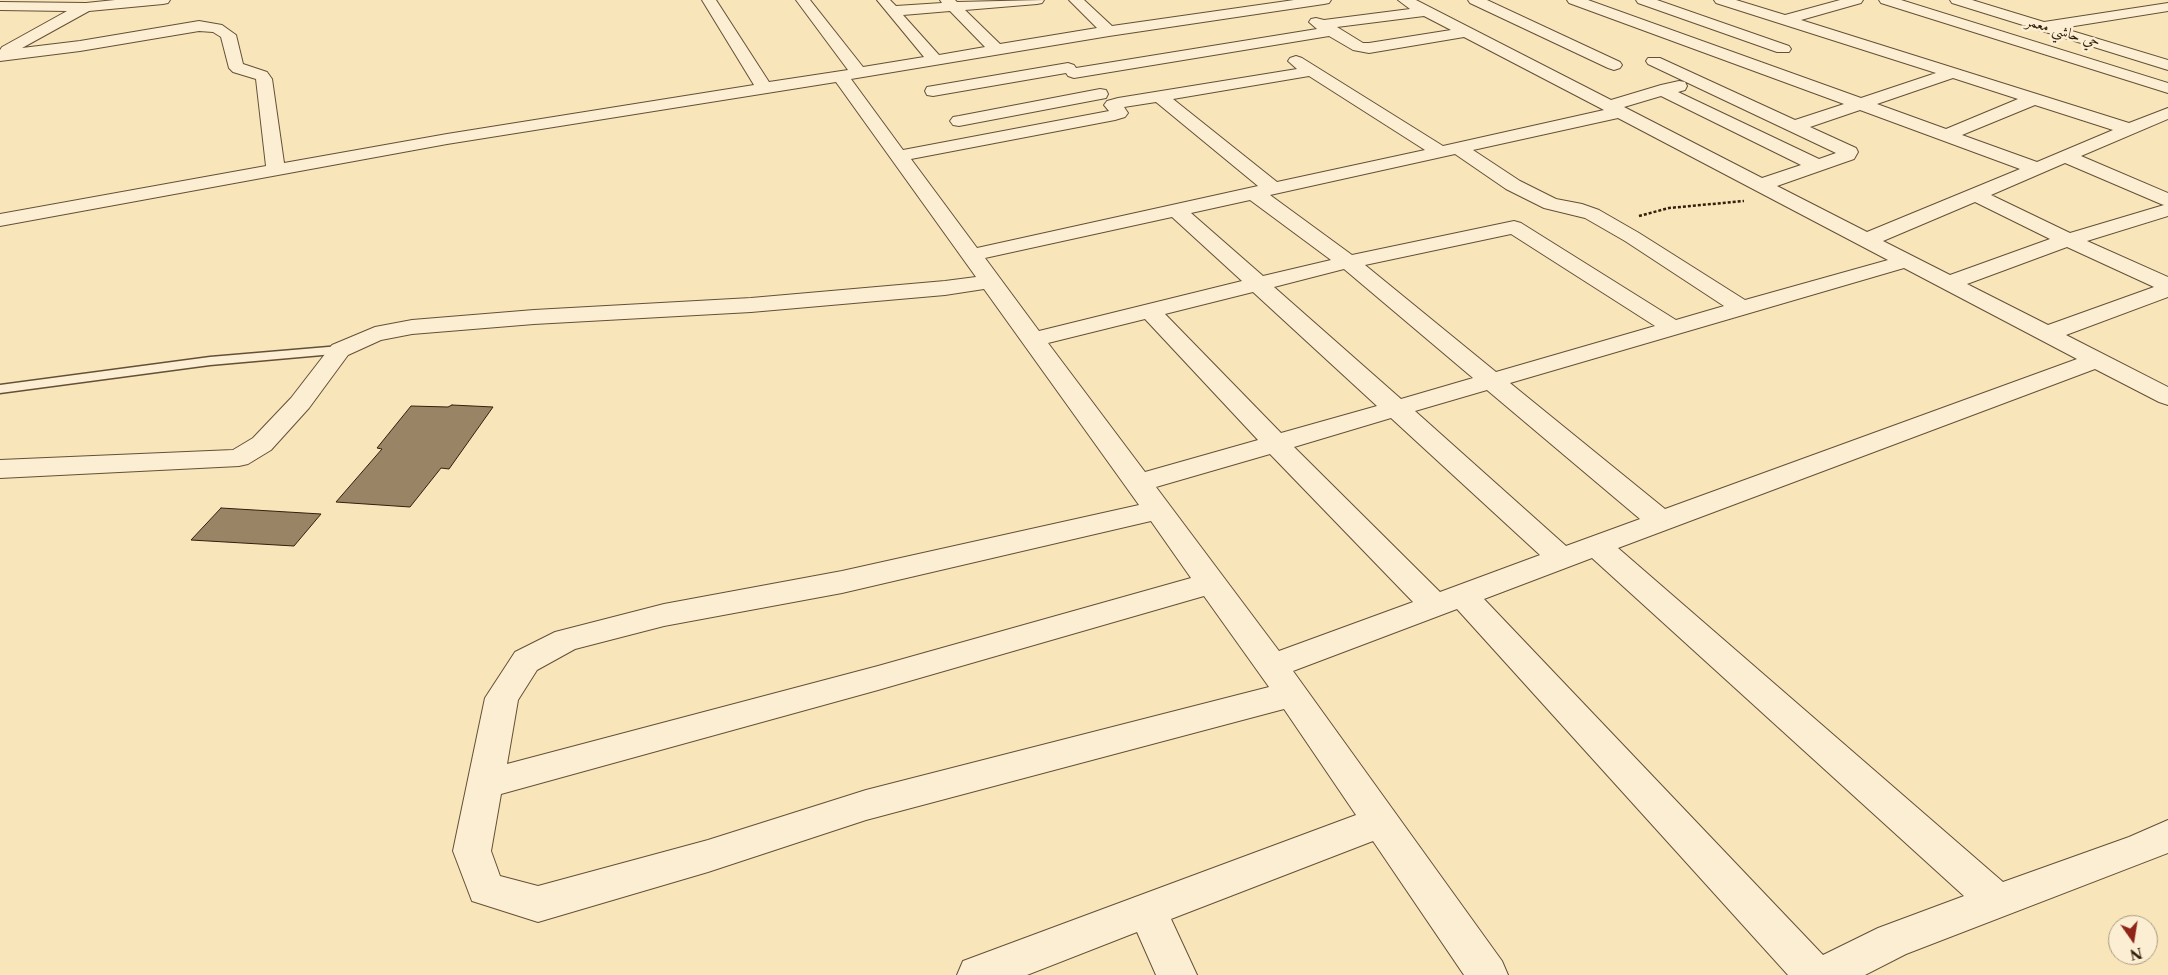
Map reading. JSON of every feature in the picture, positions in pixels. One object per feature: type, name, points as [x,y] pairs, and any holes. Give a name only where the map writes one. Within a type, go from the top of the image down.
[{"type":"street","points":[[0,6],[28,7],[163,0]]},
{"type":"street","points":[[709,0],[764,88]]},
{"type":"street","points":[[803,0],[899,156],[1272,666],[1488,975]]},
{"type":"street","points":[[887,5],[1038,0]]},
{"type":"street","points":[[1076,0],[1109,32]]},
{"type":"street","points":[[0,220],[447,139],[1038,43],[1324,0]]},
{"type":"street","points":[[1475,0],[1614,65]]},
{"type":"street","points":[[1574,0],[2039,169]]},
{"type":"street","points":[[1643,0],[1784,49]]},
{"type":"street","points":[[1721,0],[2034,99],[2137,126],[2168,132]]},
{"type":"street","points":[[1785,20],[1856,0]]},
{"type":"street","points":[[1886,0],[2168,88]]},
{"type":"street","name":"حي حاشي معمر","points":[[1957,0],[2168,65]]},
{"type":"street","points":[[0,55],[89,3]]},
{"type":"street","points":[[949,3],[997,50]]},
{"type":"street","points":[[933,91],[1268,43],[1416,3],[1466,32],[2168,396]]},
{"type":"street","points":[[1795,3],[1819,10]]},
{"type":"street","points":[[887,5],[935,60]]},
{"type":"street","points":[[1287,5],[1359,47],[1369,48],[1466,32]]},
{"type":"street","points":[[0,19],[28,7]]},
{"type":"street","points":[[2043,26],[2168,7]]},
{"type":"street","points":[[1223,15],[1312,71],[1513,185],[1551,204],[1575,208],[1592,214],[1608,223],[1742,308]]},
{"type":"street","points":[[0,55],[80,46],[199,26],[217,28],[228,35],[235,65],[262,75],[264,79],[276,170]]},
{"type":"street","points":[[1743,62],[1829,34]]},
{"type":"street","points":[[899,156],[1120,114],[1107,99],[1038,43]]},
{"type":"street","points":[[2122,50],[2150,46]]},
{"type":"street","points":[[1654,61],[1849,152],[1847,155],[1761,185]]},
{"type":"street","points":[[910,64],[976,140]]},
{"type":"street","points":[[959,121],[1107,99],[1158,96],[1312,71]]},
{"type":"street","points":[[1795,126],[1953,74]]},
{"type":"street","points":[[972,255],[1450,150],[1615,109],[1661,90],[1697,81]]},
{"type":"street","points":[[1661,90],[1817,166]]},
{"type":"street","points":[[1158,96],[1264,191],[1348,262],[1661,521]]},
{"type":"street","points":[[1947,135],[2034,99]]},
{"type":"street","points":[[1868,240],[2066,158],[2168,113]]},
{"type":"street","points":[[2066,158],[2168,200]]},
{"type":"street","points":[[1977,195],[2168,287]]},
{"type":"street","points":[[1034,339],[1348,262],[1514,226],[1575,208]]},
{"type":"street","points":[[1176,210],[1561,558]]},
{"type":"street","points":[[1949,283],[2068,240],[2168,210]]},
{"type":"street","points":[[1514,226],[1673,328]]},
{"type":"street","points":[[1139,482],[1906,261]]},
{"type":"street","points":[[0,469],[239,458],[262,444],[300,403],[340,350],[375,334],[412,327],[534,316],[761,304],[945,288],[991,281]]},
{"type":"street","points":[[2046,334],[2168,287]]},
{"type":"street","points":[[1150,310],[1275,443],[1448,600],[1815,975]]},
{"type":"street","points":[[1272,666],[2096,360]]},
{"type":"street","points":[[1159,510],[842,582],[664,615],[566,640],[526,661],[502,698],[472,851],[486,889],[538,904],[708,856],[866,805],[1291,694]]},
{"type":"street","points":[[1596,545],[1998,902]]},
{"type":"street","points":[[485,784],[887,676],[1212,583]]},
{"type":"street","points":[[978,975],[1380,822]]},
{"type":"street","points":[[1824,975],[1892,941],[2142,848],[2168,836]]},
{"type":"street","points":[[1146,910],[1177,975]]},
{"type":"lane","points":[[0,389],[210,362],[340,350]]},
{"type":"path","points":[[1608,223],[1669,208],[1784,197]]},
{"type":"building","points":[[452,405],[493,407],[449,469],[441,468],[410,507],[336,502],[382,449],[377,448],[411,406],[448,407]]},
{"type":"building","points":[[221,508],[321,514],[294,546],[191,540]]}]
